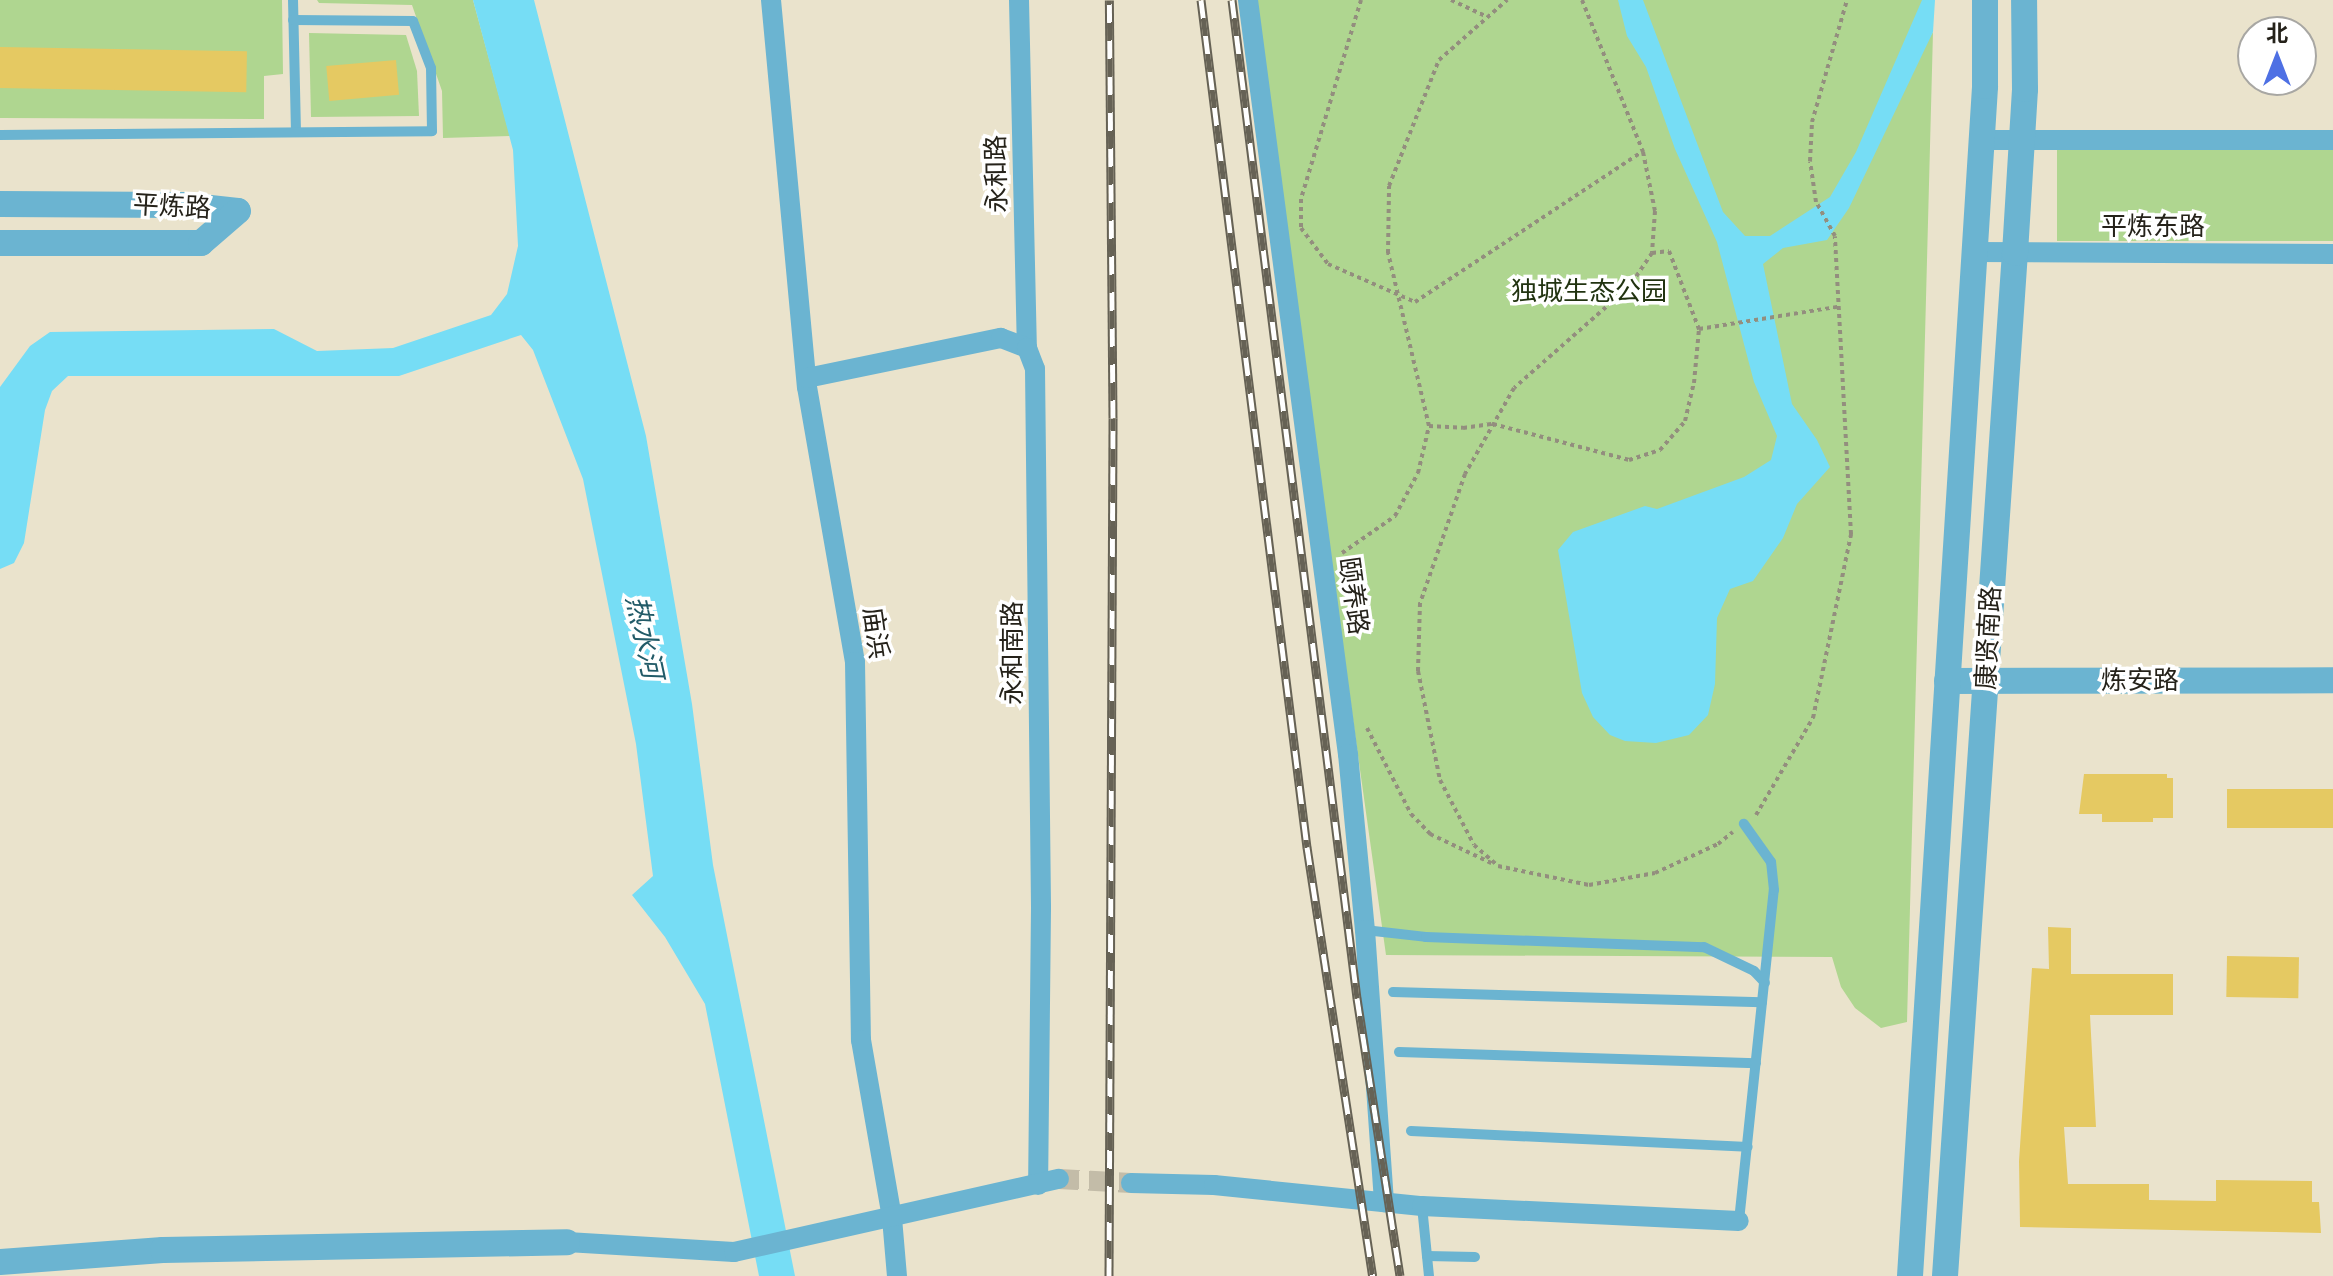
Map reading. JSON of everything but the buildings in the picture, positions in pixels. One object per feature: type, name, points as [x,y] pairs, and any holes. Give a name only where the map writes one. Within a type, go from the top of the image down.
[{"type":"street","name":"庙浜","points":[[771,0],[807,378],[855,662],[861,1040],[892,1218],[897,1276]]},
{"type":"street","name":"永和路","points":[[1019,0],[1027,348]]},
{"type":"street","name":"颐养路","points":[[1248,0],[1348,754],[1365,930],[1384,1202]]},
{"type":"street","name":"康贤南路","points":[[1910,1276],[1981,140],[1985,0]]},
{"type":"street","name":"康贤南路","points":[[1945,1276],[2022,140],[2024,0]]},
{"type":"street","points":[[1981,140],[2333,140]]},
{"type":"street","name":"平炼路","points":[[0,204],[183,205],[238,211],[201,243],[0,243]]},
{"type":"street","name":"平炼东路","points":[[1973,252],[2333,254]]},
{"type":"street","points":[[807,378],[1001,338],[1027,348]]},
{"type":"street","name":"永和南路","points":[[1027,348],[1035,369],[1038,491],[1038,1185]]},
{"type":"street","name":"炼安路","points":[[1947,681],[2333,680]]},
{"type":"street","points":[[0,1262],[163,1250],[567,1242],[734,1252],[1059,1179]]},
{"type":"street","points":[[1131,1183],[1214,1185],[1422,1206],[1739,1221]]},
{"type":"lane","points":[[293,0],[296,132]]},
{"type":"lane","points":[[0,135],[432,131],[431,68],[413,21],[293,20]]},
{"type":"lane","points":[[1739,1221],[1774,890],[1771,862],[1744,824]]},
{"type":"lane","points":[[1365,930],[1426,937],[1704,947],[1754,971],[1765,983]]},
{"type":"lane","points":[[1393,992],[1762,1002]]},
{"type":"lane","points":[[1399,1052],[1756,1063]]},
{"type":"lane","points":[[1411,1131],[1748,1147]]},
{"type":"lane","points":[[1422,1206],[1429,1276]]},
{"type":"lane","points":[[1427,1256],[1475,1257]]},
{"type":"path","points":[[1361,0],[1301,199],[1301,228],[1328,264],[1415,302],[1577,192],[1643,152]]},
{"type":"path","points":[[1451,0],[1487,17]]},
{"type":"path","points":[[1344,567],[1342,552],[1395,516],[1418,473],[1429,426],[1395,295],[1388,253],[1389,186],[1439,60],[1507,0]]},
{"type":"path","points":[[1498,866],[1474,845],[1440,780],[1418,671],[1420,603],[1465,474],[1514,388],[1630,286],[1652,253],[1655,211],[1643,152],[1582,0]]},
{"type":"path","points":[[1365,717],[1367,732],[1411,814],[1430,834],[1498,866],[1589,885],[1655,873],[1718,844],[1760,812],[1813,718],[1851,534],[1835,236],[1816,202],[1810,161],[1812,122],[1847,0]]},
{"type":"path","points":[[1429,426],[1463,428],[1493,424],[1629,460],[1660,450],[1685,421],[1694,383],[1699,329],[1669,251],[1652,253]]},
{"type":"path","points":[[1699,329],[1837,307]]},
{"type":"green space","points":[[0,0],[282,0],[283,74],[264,76],[264,119],[0,118]]},
{"type":"green space","points":[[317,0],[473,0],[510,136],[443,138],[442,91],[412,5],[319,3]]},
{"type":"green space","name":"独城生态公园","points":[[1252,0],[1923,0],[1923,48],[1933,32],[1907,1022],[1881,1028],[1855,1008],[1841,987],[1832,957],[1386,955]]},
{"type":"green space","points":[[309,33],[406,35],[417,71],[419,116],[311,117]]},
{"type":"green space","points":[[2057,144],[2333,144],[2333,241],[2057,241]]},
{"type":"water","name":"热水河","points":[[473,0],[534,0],[646,436],[692,704],[713,865],[795,1276],[759,1276],[705,1004],[665,937],[632,895],[653,876],[636,744],[583,479],[533,350],[521,335],[399,376],[68,376],[52,391],[45,410],[24,543],[14,563],[0,569],[0,387],[30,346],[50,332],[274,329],[317,351],[393,348],[491,315],[507,294],[518,246],[513,150]]},
{"type":"water","points":[[1618,0],[1643,0],[1723,212],[1745,236],[1770,236],[1830,197],[1856,152],[1922,0],[1935,0],[1933,32],[1849,208],[1827,240],[1783,248],[1763,264],[1792,404],[1817,440],[1830,467],[1797,504],[1783,538],[1753,581],[1730,589],[1717,618],[1715,684],[1708,715],[1689,735],[1656,743],[1625,741],[1610,735],[1593,717],[1582,693],[1558,550],[1573,532],[1645,506],[1657,509],[1744,477],[1771,460],[1777,436],[1754,382],[1717,242],[1675,149],[1646,67],[1627,36]]},
{"type":"tunnel","points":[[1059,1179],[1131,1183]]},
{"type":"railway","points":[[1109,0],[1113,418],[1109,1276]]},
{"type":"railway","points":[[1201,0],[1307,847],[1373,1276]]},
{"type":"railway","points":[[1232,0],[1357,998],[1400,1276]]}]
